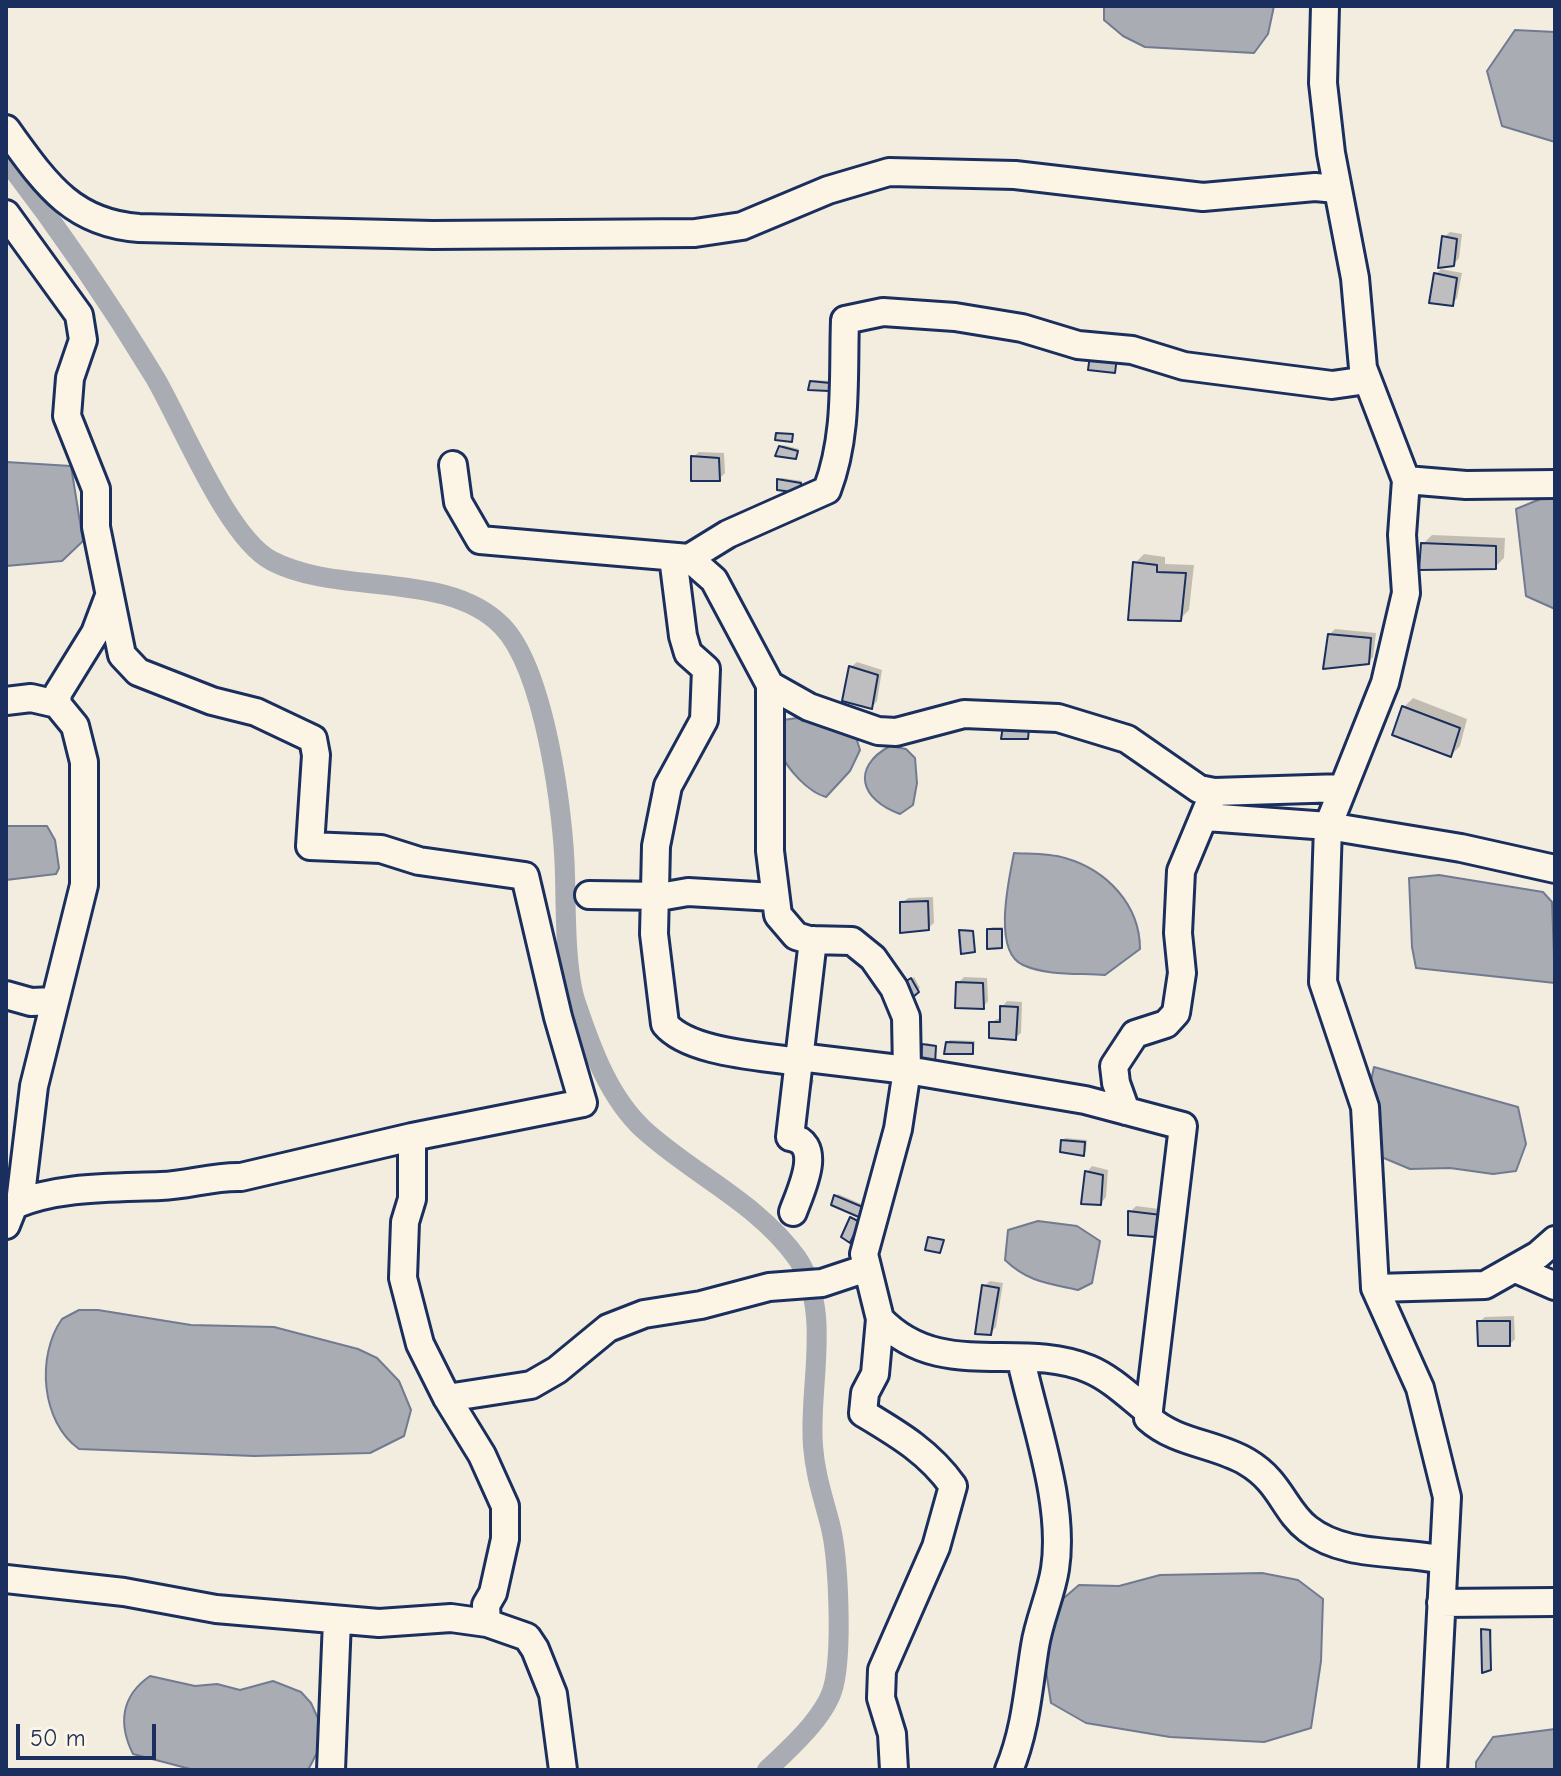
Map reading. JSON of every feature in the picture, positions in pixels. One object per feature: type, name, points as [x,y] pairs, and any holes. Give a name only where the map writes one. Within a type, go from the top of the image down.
[{"type":"street","points":[[1325,6],[1323,83],[1337,189],[1355,278],[1363,368],[1406,480],[1402,535],[1406,593],[1385,683],[1328,826],[1323,982],[1365,1107],[1375,1288],[1420,1388],[1447,1497],[1433,1770]]},
{"type":"street","points":[[6,129],[72,207],[109,226],[139,228],[433,235],[695,233],[742,226],[828,190],[889,172],[1015,175],[1203,197],[1315,187],[1337,189]]},
{"type":"street","points":[[6,214],[79,315],[83,340],[70,378],[67,416],[96,489],[96,527],[122,655],[138,672],[212,701],[256,712],[313,739],[316,755],[310,846],[381,849],[419,861],[525,876],[558,1017],[583,1103],[412,1137],[241,1177],[213,1176],[160,1186],[55,1193],[13,1214]]},
{"type":"street","points":[[681,558],[734,531],[812,500],[827,490],[838,462],[844,411],[845,320],[883,312],[955,317],[1022,328],[1078,345],[1132,350],[1184,366],[1332,385],[1367,380]]},
{"type":"street","points":[[453,465],[458,502],[480,540],[681,558],[714,580],[770,685],[770,851],[774,897],[784,925],[796,936],[813,940],[852,941],[880,967],[894,988],[906,1017],[907,1070],[898,1129],[866,1240],[867,1268],[880,1319],[875,1374],[865,1393],[863,1413],[907,1439],[938,1466],[953,1486],[936,1547],[882,1670],[881,1698],[892,1734],[894,1770]]},
{"type":"street","points":[[1406,480],[1466,485],[1555,484]]},
{"type":"street","points":[[681,558],[683,636],[688,653],[706,669],[704,720],[663,802],[656,846],[654,934],[665,1024],[672,1032],[697,1045],[799,1060],[907,1070],[1085,1100],[1183,1126],[1148,1418],[1162,1431],[1252,1464],[1277,1486],[1301,1522],[1316,1535],[1348,1548],[1416,1554],[1443,1560]]},
{"type":"street","points":[[57,704],[62,685],[95,633],[109,596]]},
{"type":"street","points":[[770,685],[809,707],[878,731],[896,732],[964,714],[1058,718],[1127,739],[1199,789],[1210,805],[1461,848],[1555,869]]},
{"type":"street","points":[[6,701],[31,698],[57,704],[79,736],[86,802],[81,905],[34,1086],[13,1214]]},
{"type":"street","points":[[1210,805],[1343,788]]},
{"type":"street","points":[[1126,1111],[1116,1083],[1114,1066],[1135,1034],[1166,1024],[1176,1013],[1182,973],[1178,933],[1181,871],[1210,805]]},
{"type":"street","points":[[589,895],[656,896],[688,892],[774,897]]},
{"type":"street","points":[[793,1212],[808,1160],[806,1145],[800,1139],[790,1137],[813,940]]},
{"type":"street","points":[[6,995],[31,1002],[55,1001]]},
{"type":"street","points":[[412,1137],[412,1199],[405,1222],[403,1278],[420,1344],[447,1398],[482,1455],[505,1506],[505,1539],[493,1593],[486,1605],[487,1623]]},
{"type":"street","points":[[1375,1288],[1485,1285],[1516,1269],[1555,1240]]},
{"type":"street","points":[[447,1398],[531,1385],[557,1370],[608,1328],[644,1314],[701,1305],[769,1287],[822,1283],[867,1268]]},
{"type":"street","points":[[1516,1269],[1555,1286]]},
{"type":"street","points":[[880,1319],[915,1347],[950,1354],[1073,1364],[1091,1370],[1149,1412]]},
{"type":"street","points":[[1009,1770],[1018,1748],[1035,1644],[1055,1569],[1054,1517],[1045,1448],[1021,1360]]},
{"type":"street","points":[[6,1579],[124,1592],[216,1609],[379,1623],[451,1618],[487,1623],[527,1637],[535,1649],[553,1694],[563,1770]]},
{"type":"street","points":[[1441,1603],[1555,1602]]},
{"type":"street","points":[[331,1770],[337,1620]]},
{"type":"shaded area","points":[[1104,6],[1274,6],[1268,34],[1254,53],[1145,47],[1123,36],[1104,20]]},
{"type":"shaded area","points":[[1515,30],[1555,32],[1555,142],[1502,126],[1487,71]]},
{"type":"shaded area","points":[[6,462],[71,466],[83,541],[62,561],[6,566]]},
{"type":"shaded area","points":[[1555,493],[1555,609],[1526,596],[1516,509]]},
{"type":"shaded area","points":[[797,718],[855,734],[860,750],[850,771],[826,797],[799,779],[779,748],[778,736],[783,720]]},
{"type":"shaded area","points":[[890,746],[906,749],[915,758],[917,783],[913,805],[900,814],[876,801],[865,783],[869,764]]},
{"type":"shaded area","points":[[6,826],[47,826],[55,840],[59,868],[56,874],[6,880]]},
{"type":"shaded area","points":[[1014,853],[1065,858],[1107,880],[1127,904],[1134,918],[1140,949],[1105,975],[1053,972],[1023,965],[1014,958],[1005,931],[1006,896]]},
{"type":"shaded area","points":[[1439,875],[1543,892],[1552,902],[1555,983],[1416,968],[1409,878]]},
{"type":"shaded area","points":[[1374,1067],[1518,1107],[1526,1144],[1516,1171],[1493,1174],[1450,1168],[1410,1169],[1379,1156],[1369,1090]]},
{"type":"shaded area","points":[[1038,1221],[1077,1226],[1100,1241],[1092,1283],[1078,1290],[1047,1283],[1022,1273],[1005,1260],[1008,1230]]},
{"type":"shaded area","points":[[79,1310],[98,1310],[191,1325],[274,1327],[358,1349],[377,1358],[399,1381],[411,1410],[404,1436],[370,1453],[254,1456],[79,1449],[66,1437],[50,1406],[46,1369],[48,1351],[62,1319]]},
{"type":"shaded area","points":[[1262,1573],[1298,1580],[1323,1599],[1321,1661],[1311,1728],[1264,1742],[1170,1737],[1086,1723],[1051,1703],[1044,1658],[1058,1603],[1079,1585],[1119,1586],[1160,1575]]},
{"type":"shaded area","points":[[150,1676],[195,1686],[217,1684],[240,1690],[273,1681],[301,1692],[311,1703],[320,1723],[318,1751],[308,1770],[194,1770],[133,1754],[125,1732],[125,1711],[133,1692]]},
{"type":"shaded area","points":[[1555,1729],[1555,1770],[1476,1770],[1476,1762],[1493,1737]]},
{"type":"building","points":[[1442,236],[1457,239],[1454,266],[1438,268]]},
{"type":"building","points":[[1434,273],[1457,278],[1453,306],[1429,303]]},
{"type":"building","points":[[1090,355],[1117,357],[1115,373],[1088,370]]},
{"type":"building","points":[[810,381],[830,383],[829,391],[808,390]]},
{"type":"building","points":[[776,433],[793,434],[792,442],[775,440]]},
{"type":"building","points":[[779,446],[798,451],[796,459],[775,456]]},
{"type":"building","points":[[691,456],[719,458],[720,481],[691,481]]},
{"type":"building","points":[[777,479],[801,483],[800,493],[777,490]]},
{"type":"building","points":[[1421,543],[1496,546],[1496,569],[1419,570]]},
{"type":"building","points":[[1133,562],[1157,565],[1157,572],[1186,573],[1181,621],[1128,620]]},
{"type":"building","points":[[1328,634],[1371,638],[1369,664],[1323,669]]},
{"type":"building","points":[[849,666],[878,675],[872,709],[842,701]]},
{"type":"building","points":[[1402,706],[1460,728],[1451,757],[1392,735]]},
{"type":"building","points":[[1003,726],[1029,728],[1028,739],[1001,739]]},
{"type":"building","points":[[928,901],[929,930],[900,933],[900,902]]},
{"type":"building","points":[[987,929],[1002,929],[1002,948],[987,949]]},
{"type":"building","points":[[959,930],[973,931],[975,952],[961,954]]},
{"type":"building","points":[[911,978],[919,992],[913,997],[903,983]]},
{"type":"building","points":[[956,982],[983,983],[984,1009],[955,1008]]},
{"type":"building","points":[[1000,1006],[1018,1007],[1016,1040],[989,1038],[989,1022],[1000,1022]]},
{"type":"building","points":[[946,1042],[973,1043],[973,1054],[944,1054]]},
{"type":"building","points":[[922,1044],[936,1046],[935,1064],[921,1062]]},
{"type":"building","points":[[1061,1140],[1085,1142],[1084,1156],[1060,1152]]},
{"type":"building","points":[[1085,1171],[1103,1175],[1101,1205],[1081,1204]]},
{"type":"building","points":[[834,1195],[865,1208],[861,1218],[831,1205]]},
{"type":"building","points":[[1128,1211],[1170,1216],[1169,1238],[1128,1235]]},
{"type":"building","points":[[850,1217],[860,1222],[850,1243],[841,1237]]},
{"type":"building","points":[[928,1237],[944,1240],[940,1253],[925,1250]]},
{"type":"building","points":[[982,1285],[999,1288],[991,1335],[975,1334]]},
{"type":"building","points":[[1477,1321],[1510,1321],[1510,1346],[1478,1346]]},
{"type":"building","points":[[1481,1629],[1490,1630],[1491,1670],[1482,1673]]},
{"type":"waterway","points":[[6,160],[119,321],[154,376],[222,504],[255,548],[272,561],[299,572],[452,597],[479,609],[502,626],[517,647],[541,708],[549,745],[564,850],[570,977],[577,1006],[596,1056],[620,1102],[643,1129],[744,1205],[781,1239],[797,1258],[808,1279],[814,1301],[817,1350],[813,1446],[836,1559],[839,1627],[836,1669],[834,1684],[824,1708],[767,1770]]}]
